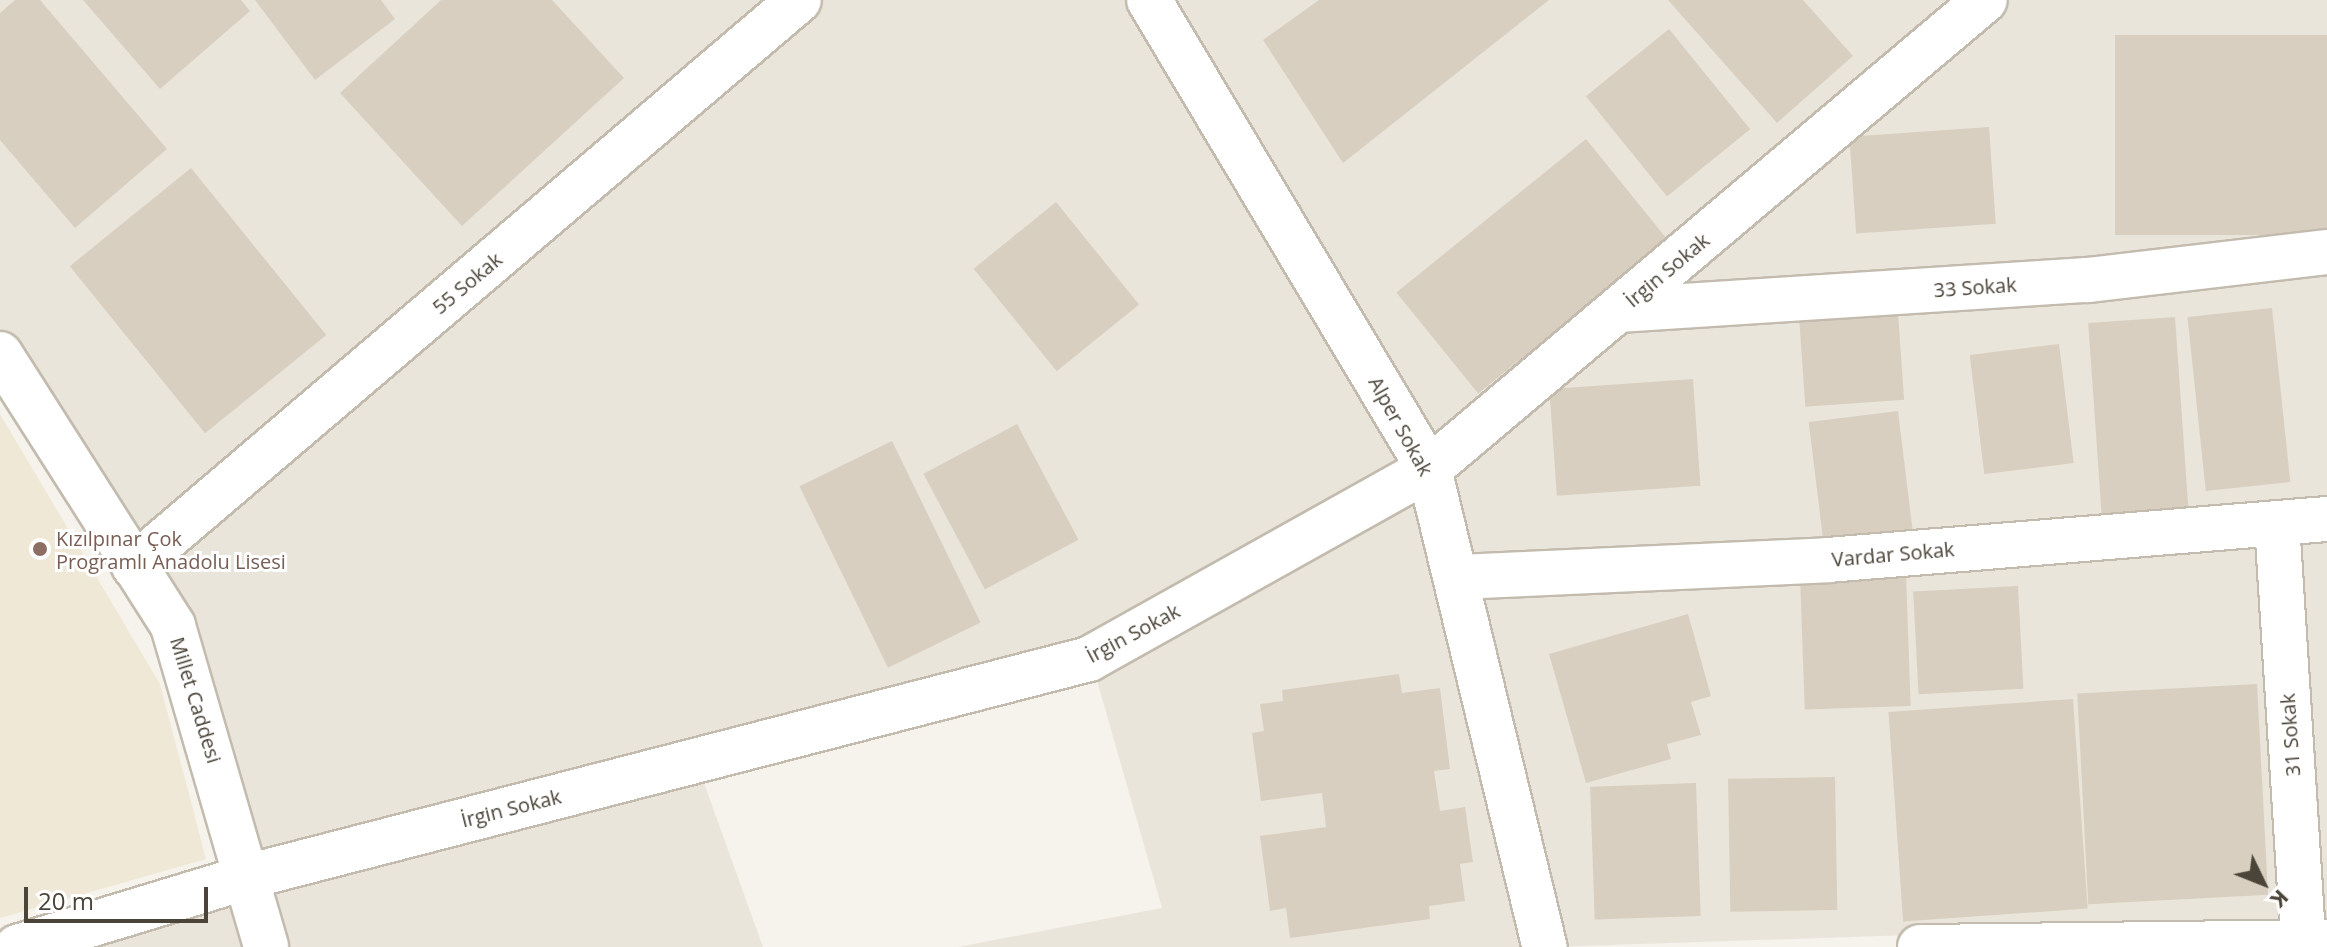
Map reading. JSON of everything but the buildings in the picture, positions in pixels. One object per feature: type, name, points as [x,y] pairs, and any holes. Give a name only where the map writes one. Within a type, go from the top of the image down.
[{"type":"street","name":"55 Sokak","points":[[134,566],[799,0]]},
{"type":"street","name":"Alper Sokak","points":[[1149,0],[1429,469],[1459,577],[1545,947]]},
{"type":"street","name":"İrgin Sokak","points":[[17,947],[250,876],[1089,659],[1429,469],[1985,0]]},
{"type":"street","name":"33 Sokak","points":[[1621,310],[2088,280],[2327,252]]},
{"type":"street","name":"Millet Caddesi","points":[[0,354],[173,626],[250,876],[266,947]]},
{"type":"street","name":"Vardar Sokak","points":[[1459,577],[1828,560],[2327,519]]},
{"type":"street","name":"31 Sokak","points":[[2277,523],[2311,943]]},
{"type":"street","points":[[1920,947],[2311,943]]},
{"type":"shaded area","points":[[0,0],[792,0],[135,562],[0,345]]},
{"type":"shaded area","points":[[802,0],[1144,0],[1421,467],[1082,655],[252,871],[139,566]]},
{"type":"shaded area","points":[[1149,0],[2327,0],[2327,921],[1551,947],[1432,470]]},
{"type":"shaded area","name":"Kızılpınar Çok Programlı Anadolu Lisesi","points":[[0,414],[160,684],[206,859],[0,918]]},
{"type":"shaded area","points":[[1427,474],[1541,947],[958,947],[1162,908],[1092,663]]},
{"type":"shaded area","points":[[700,772],[763,947],[268,947],[253,877]]},
{"type":"shaded area","points":[[244,882],[258,947],[33,947]]},
{"type":"place","name":"Kızılpınar Çok Programlı Anadolu Lisesi","points":[[40,549]]}]
